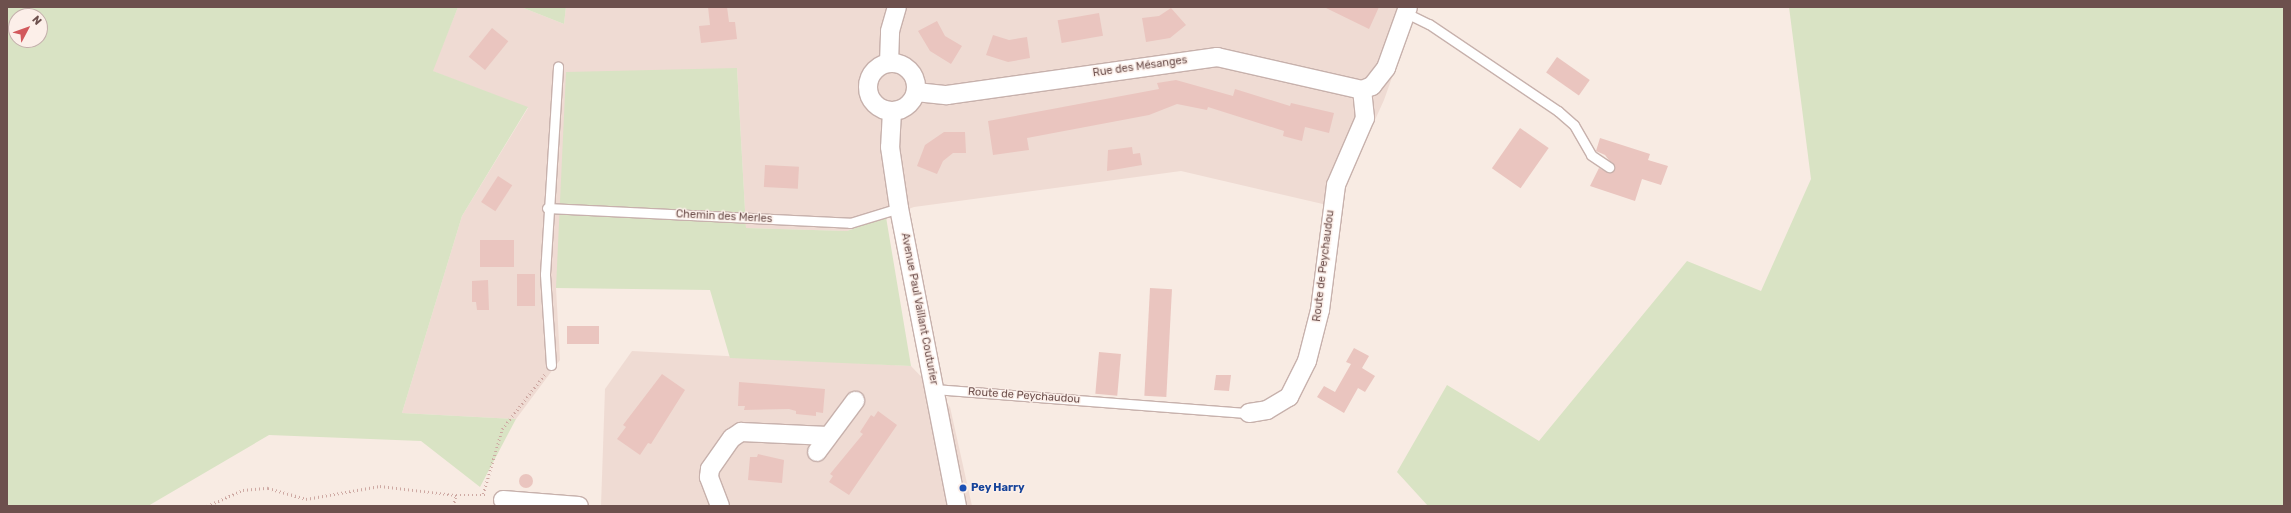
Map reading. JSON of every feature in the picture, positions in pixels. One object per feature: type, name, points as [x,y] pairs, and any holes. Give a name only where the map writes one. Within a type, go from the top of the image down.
[{"type":"street","points":[[889,64],[890,31],[897,7]]},
{"type":"street","points":[[1362,90],[1372,86],[1386,68],[1407,10]]},
{"type":"street","name":"Rue des Mésanges","points":[[916,92],[948,95],[1217,57],[1362,90]]},
{"type":"street","points":[[889,64],[908,69],[915,79],[916,92],[905,108],[892,111],[877,106],[869,93],[870,77],[889,64]]},
{"type":"street","name":"Route de Peychaudou","points":[[1249,413],[1267,410],[1289,397],[1307,361],[1320,310],[1336,185],[1365,118],[1362,90]]},
{"type":"street","name":"Avenue Paul Vaillant Couturier","points":[[892,111],[890,147],[956,506]]},
{"type":"street","points":[[817,452],[855,401]]},
{"type":"street","points":[[720,506],[709,477],[710,469],[737,434],[752,430],[828,436]]},
{"type":"street","points":[[503,500],[579,506]]},
{"type":"lane","points":[[1407,10],[1558,111],[1574,125],[1591,155],[1609,167]]},
{"type":"lane","points":[[551,366],[545,274],[547,208],[558,66]]},
{"type":"lane","name":"Chemin des Merles","points":[[547,208],[850,223],[900,208]]},
{"type":"lane","name":"Route de Peychaudou","points":[[934,389],[1249,413]]},
{"type":"path","points":[[484,494],[502,429],[551,366]]},
{"type":"path","points":[[207,506],[242,490],[268,488],[306,499],[380,486],[456,495],[484,494],[503,500]]},
{"type":"path","points":[[453,506],[456,495]]},
{"type":"shaded area","points":[[458,7],[521,7],[564,24],[566,7],[1417,7],[1384,100],[1345,186],[1340,208],[1181,171],[914,207],[847,231],[746,228],[737,68],[556,288],[560,360],[516,419],[402,413],[462,216],[528,108],[432,71]]},
{"type":"shaded area","points":[[632,351],[911,366],[950,407],[972,506],[601,506],[605,389]]},
{"type":"green space","points":[[7,7],[458,7],[433,71],[528,107],[462,216],[402,413],[516,419],[480,487],[421,441],[269,435],[148,506],[7,506]]},
{"type":"green space","points":[[521,7],[566,7],[564,24]]},
{"type":"green space","points":[[1789,7],[2284,7],[2284,506],[1428,506],[1397,472],[1447,385],[1539,441],[1687,261],[1761,291],[1811,179]]},
{"type":"green space","points":[[737,68],[746,228],[847,231],[886,217],[911,366],[730,358],[710,290],[556,288],[566,72]]},
{"type":"building","points":[[708,7],[727,7],[729,22],[735,22],[737,39],[701,43],[699,26],[710,25]]},
{"type":"building","points":[[1324,7],[1379,7],[1369,29]]},
{"type":"building","points":[[1171,8],[1186,25],[1170,38],[1146,42],[1142,18],[1159,16]]},
{"type":"building","points":[[1099,13],[1103,36],[1062,43],[1058,20]]},
{"type":"building","points":[[937,21],[945,36],[962,46],[951,64],[930,51],[918,31]]},
{"type":"building","points":[[492,28],[508,41],[485,70],[469,57]]},
{"type":"building","points":[[993,35],[1009,40],[1027,37],[1030,58],[1008,62],[986,55]]},
{"type":"building","points":[[1557,57],[1590,80],[1579,96],[1546,73]]},
{"type":"building","points":[[1176,80],[1233,96],[1235,89],[1290,106],[1291,103],[1334,113],[1329,133],[1305,127],[1302,141],[1283,136],[1284,131],[1208,107],[1207,110],[1177,104],[1149,115],[1027,138],[1029,150],[993,155],[988,121],[1159,89],[1157,83]]},
{"type":"building","points":[[1520,128],[1549,148],[1521,188],[1492,168]]},
{"type":"building","points":[[944,132],[965,132],[966,153],[953,153],[943,161],[937,174],[917,166],[925,145]]},
{"type":"building","points":[[1600,138],[1650,154],[1648,160],[1668,166],[1661,185],[1642,179],[1635,201],[1590,186],[1599,168],[1609,173],[1615,168],[1605,155],[1596,151]]},
{"type":"building","points":[[1132,147],[1133,154],[1140,153],[1142,165],[1107,171],[1108,150]]},
{"type":"building","points":[[765,165],[799,167],[798,189],[764,187]]},
{"type":"building","points":[[498,176],[512,185],[495,211],[481,202]]},
{"type":"building","points":[[480,240],[514,240],[514,267],[480,267]]},
{"type":"building","points":[[517,274],[535,274],[535,306],[517,306]]},
{"type":"building","points":[[488,280],[489,310],[477,310],[476,302],[472,302],[472,281]]},
{"type":"building","points":[[1150,288],[1172,289],[1166,397],[1144,396]]},
{"type":"building","points":[[567,326],[599,326],[599,344],[567,344]]},
{"type":"building","points":[[1354,348],[1369,356],[1362,368],[1375,376],[1365,392],[1358,388],[1344,413],[1317,397],[1324,386],[1335,392],[1351,364],[1346,362]]},
{"type":"building","points":[[1099,352],[1121,354],[1117,396],[1095,394]]},
{"type":"building","points":[[662,374],[685,390],[651,444],[648,443],[640,455],[617,439],[626,427],[623,425]]},
{"type":"building","points":[[1216,375],[1231,375],[1229,391],[1214,390]]},
{"type":"building","points":[[739,382],[825,389],[823,413],[816,412],[816,416],[796,414],[796,411],[789,409],[744,410],[745,406],[738,406]]},
{"type":"building","points":[[878,411],[897,425],[849,495],[829,482],[833,476],[830,474],[863,434],[860,432],[871,415],[874,417]]},
{"type":"building","points":[[758,454],[784,460],[782,483],[748,480],[750,457],[757,457]]},
{"type":"building","points":[[526,474],[531,476],[533,481],[531,486],[526,488],[521,486],[519,481],[521,476]]},
{"type":"place","name":"Pey Harry","points":[[963,488]]}]
